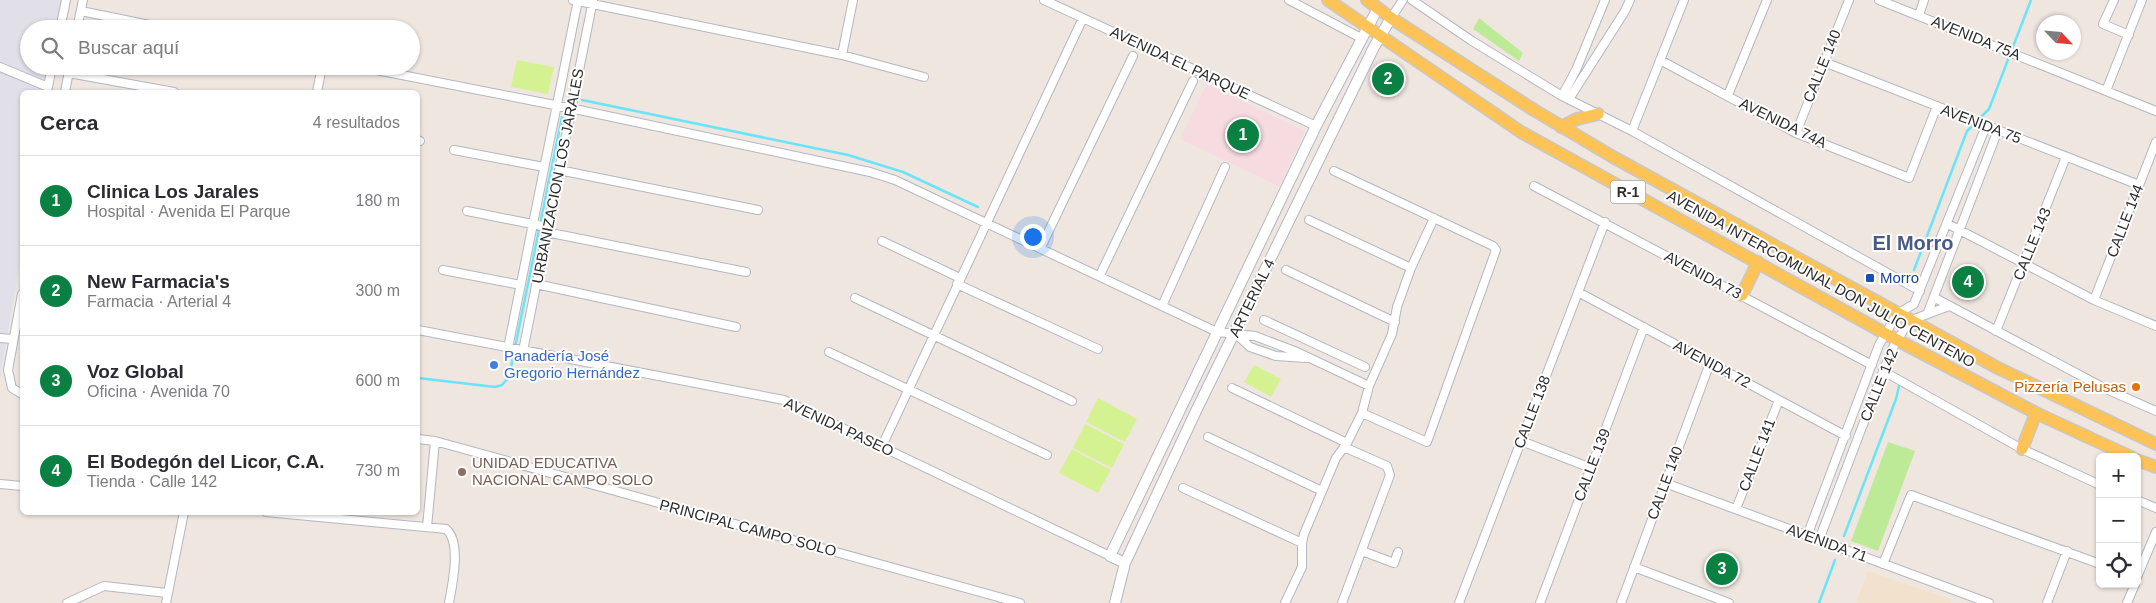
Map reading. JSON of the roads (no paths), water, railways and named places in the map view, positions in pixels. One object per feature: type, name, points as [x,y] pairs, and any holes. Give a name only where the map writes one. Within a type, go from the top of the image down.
[{"type":"main road","name":"AVENIDA INTERCOMUNAL DON JULIO CENTENO","points":[[1328,0],[1521,132],[1897,340],[2036,413],[2122,453]]},
{"type":"main road","name":"AVENIDA INTERCOMUNAL DON JULIO CENTENO","points":[[1367,0],[1381,4],[1391,18],[1613,158],[1998,368],[2156,444]]},
{"type":"main road","points":[[1561,126],[1577,119],[1598,114]]},
{"type":"main road","points":[[1742,295],[1758,262]]},
{"type":"main road","points":[[2022,448],[2036,413]]},
{"type":"main road","points":[[2141,461],[2156,467]]},
{"type":"street","points":[[62,20],[66,0]]},
{"type":"street","points":[[79,20],[83,0]]},
{"type":"street","points":[[576,0],[842,55],[924,77]]},
{"type":"street","name":"URBANIZACION LOS JARALES","points":[[516,350],[536,284],[542,227],[544,167],[576,0]]},
{"type":"street","points":[[842,55],[853,0]]},
{"type":"street","name":"AVENIDA EL PARQUE","points":[[1044,0],[1316,126]]},
{"type":"street","points":[[1289,0],[1361,38]]},
{"type":"street","name":"ARTERIAL 4","points":[[1115,603],[1125,563],[1380,36],[1403,0]]},
{"type":"street","points":[[1412,0],[1472,41],[1566,98],[1632,131],[1920,291]]},
{"type":"street","points":[[1566,98],[1605,0]]},
{"type":"street","points":[[1566,98],[1625,12],[1630,0]]},
{"type":"street","points":[[1632,131],[1684,0]]},
{"type":"street","points":[[1728,96],[1766,0]]},
{"type":"street","name":"CALLE 140","points":[[1796,133],[1849,0]]},
{"type":"street","name":"AVENIDA 75A","points":[[1879,0],[2156,111]]},
{"type":"street","points":[[1919,15],[1924,0]]},
{"type":"street","points":[[2114,0],[2103,24],[2129,35]]},
{"type":"street","points":[[2106,91],[2142,0]]},
{"type":"street","name":"URBANIZACION LOS JARALES","points":[[516,350],[521,285],[542,227],[559,170],[592,2]]},
{"type":"street","name":"ARTERIAL 4","points":[[1110,556],[1316,126],[1361,38],[1381,4]]},
{"type":"street","points":[[81,11],[126,20]]},
{"type":"street","points":[[882,446],[1083,18]]},
{"type":"street","points":[[1041,247],[1133,56]]},
{"type":"street","name":"AVENIDA 74A","points":[[1660,60],[1796,133],[1908,178],[1937,106]]},
{"type":"street","name":"AVENIDA 75","points":[[1824,62],[2139,185]]},
{"type":"street","points":[[0,67],[48,87],[50,75]]},
{"type":"street","points":[[65,90],[68,75]]},
{"type":"street","points":[[96,75],[165,90]]},
{"type":"street","points":[[317,90],[320,75]]},
{"type":"street","points":[[402,75],[556,105],[870,172],[895,180],[1041,247],[1218,332],[1255,336],[1369,386]]},
{"type":"street","points":[[1100,275],[1193,81]]},
{"type":"street","name":"CALLE 142","points":[[1807,536],[1872,365],[1886,333],[1897,314],[1914,304],[1948,224],[1984,125]]},
{"type":"street","points":[[1316,126],[1332,134]]},
{"type":"street","points":[[1928,312],[1998,130]]},
{"type":"street","name":"CALLE 144","points":[[2094,300],[2156,142]]},
{"type":"street","points":[[454,150],[544,167]]},
{"type":"street","name":"CALLE 143","points":[[1996,331],[2066,157]]},
{"type":"street","points":[[1162,306],[1225,167]]},
{"type":"street","points":[[559,170],[758,210]]},
{"type":"street","points":[[1334,171],[1493,246],[1496,250],[1428,440],[1425,442],[1362,413]]},
{"type":"street","name":"AVENIDA 73","points":[[1534,186],[1872,365]]},
{"type":"street","points":[[467,212],[746,272]]},
{"type":"street","points":[[1285,603],[1302,567],[1302,543],[1322,491],[1336,458],[1346,445],[1362,413],[1369,386],[1392,334],[1397,307],[1411,268],[1434,218]]},
{"type":"street","points":[[1309,220],[1411,268]]},
{"type":"street","name":"CALLE 138","points":[[1459,603],[1604,222]]},
{"type":"street","points":[[1948,224],[2094,300],[2156,326]]},
{"type":"street","points":[[882,241],[1098,349]]},
{"type":"street","points":[[443,270],[521,285]]},
{"type":"street","points":[[1286,270],[1394,322]]},
{"type":"street","points":[[536,284],[736,327]]},
{"type":"street","name":"AVENIDA 72","points":[[1578,292],[1846,436]]},
{"type":"street","points":[[855,298],[1072,401]]},
{"type":"street","points":[[1934,298],[2104,388],[2156,411]]},
{"type":"street","points":[[20,303],[12,339],[8,370],[12,388],[20,393]]},
{"type":"street","points":[[1909,321],[1928,312],[1949,306]]},
{"type":"street","points":[[1264,320],[1365,367]]},
{"type":"street","name":"CALLE 142","points":[[1819,540],[1883,371],[1897,340],[1909,321]]},
{"type":"street","name":"CALLE 139","points":[[1540,603],[1644,327]]},
{"type":"street","name":"AVENIDA PASEO","points":[[420,330],[784,400],[1110,556]]},
{"type":"street","points":[[1235,333],[1250,347],[1276,356],[1307,358]]},
{"type":"street","points":[[0,338],[12,339]]},
{"type":"street","points":[[829,352],[1047,455]]},
{"type":"street","points":[[1327,367],[1334,352]]},
{"type":"street","name":"CALLE 140","points":[[1621,603],[1710,363]]},
{"type":"street","points":[[1883,371],[2022,448],[2096,483]]},
{"type":"street","points":[[1232,388],[1387,466],[1389,480],[1342,603]]},
{"type":"street","name":"CALLE 141","points":[[1736,509],[1779,400]]},
{"type":"street","points":[[1208,437],[1322,491]]},
{"type":"street","name":"PRINCIPAL CAMPO SOLO","points":[[420,439],[435,441],[1020,603]]},
{"type":"street","points":[[427,527],[435,441]]},
{"type":"street","points":[[1521,441],[1591,468]]},
{"type":"street","name":"AVENIDA 71","points":[[1665,483],[1883,564],[1967,599],[1988,603]]},
{"type":"street","points":[[0,484],[20,486]]},
{"type":"street","points":[[1184,488],[1302,543]]},
{"type":"street","points":[[1883,564],[1911,496],[2096,562]]},
{"type":"street","points":[[2141,502],[2156,508]]},
{"type":"street","points":[[166,603],[183,515]]},
{"type":"street","points":[[298,515],[446,529],[451,534],[455,567],[449,603]]},
{"type":"street","points":[[2141,568],[2156,532]]},
{"type":"street","points":[[1362,550],[1394,563],[1398,552]]},
{"type":"street","points":[[2048,603],[2067,551]]},
{"type":"street","points":[[1110,556],[1125,563]]},
{"type":"street","points":[[1634,567],[1729,603]]},
{"type":"street","points":[[67,603],[104,586],[167,593]]},
{"type":"street","points":[[2127,603],[2133,588]]},
{"type":"street","points":[[1702,603],[1705,594]]},
{"type":"waterway","points":[[1914,270],[1967,131],[1989,109],[2031,0]]},
{"type":"waterway","points":[[582,100],[848,155],[903,172],[978,207]]},
{"type":"waterway","points":[[420,378],[495,387],[502,385],[509,377],[562,117]]},
{"type":"waterway","points":[[1844,536],[1896,399],[1899,386]]},
{"type":"waterway","points":[[1819,603],[1835,560]]},
{"type":"place","name":"New Farmacia's","points":[[1388,79]]},
{"type":"place","name":"Clinica Los Jarales","points":[[1243,135]]},
{"type":"place","name":"Morro","points":[[1870,278]]},
{"type":"place","name":"El Bodegón del Licor, C.A.","points":[[1968,282]]},
{"type":"place","name":"Panadería José Gregorio Hernández","points":[[494,365]]},
{"type":"place","name":"Pizzería Pelusas","points":[[2136,387]]},
{"type":"place","name":"UNIDAD EDUCATIVA NACIONAL CAMPO SOLO","points":[[462,472]]},
{"type":"place","name":"Voz Global","points":[[1722,569]]},
{"type":"district","name":"El Morro","points":[[1913,243]]}]
